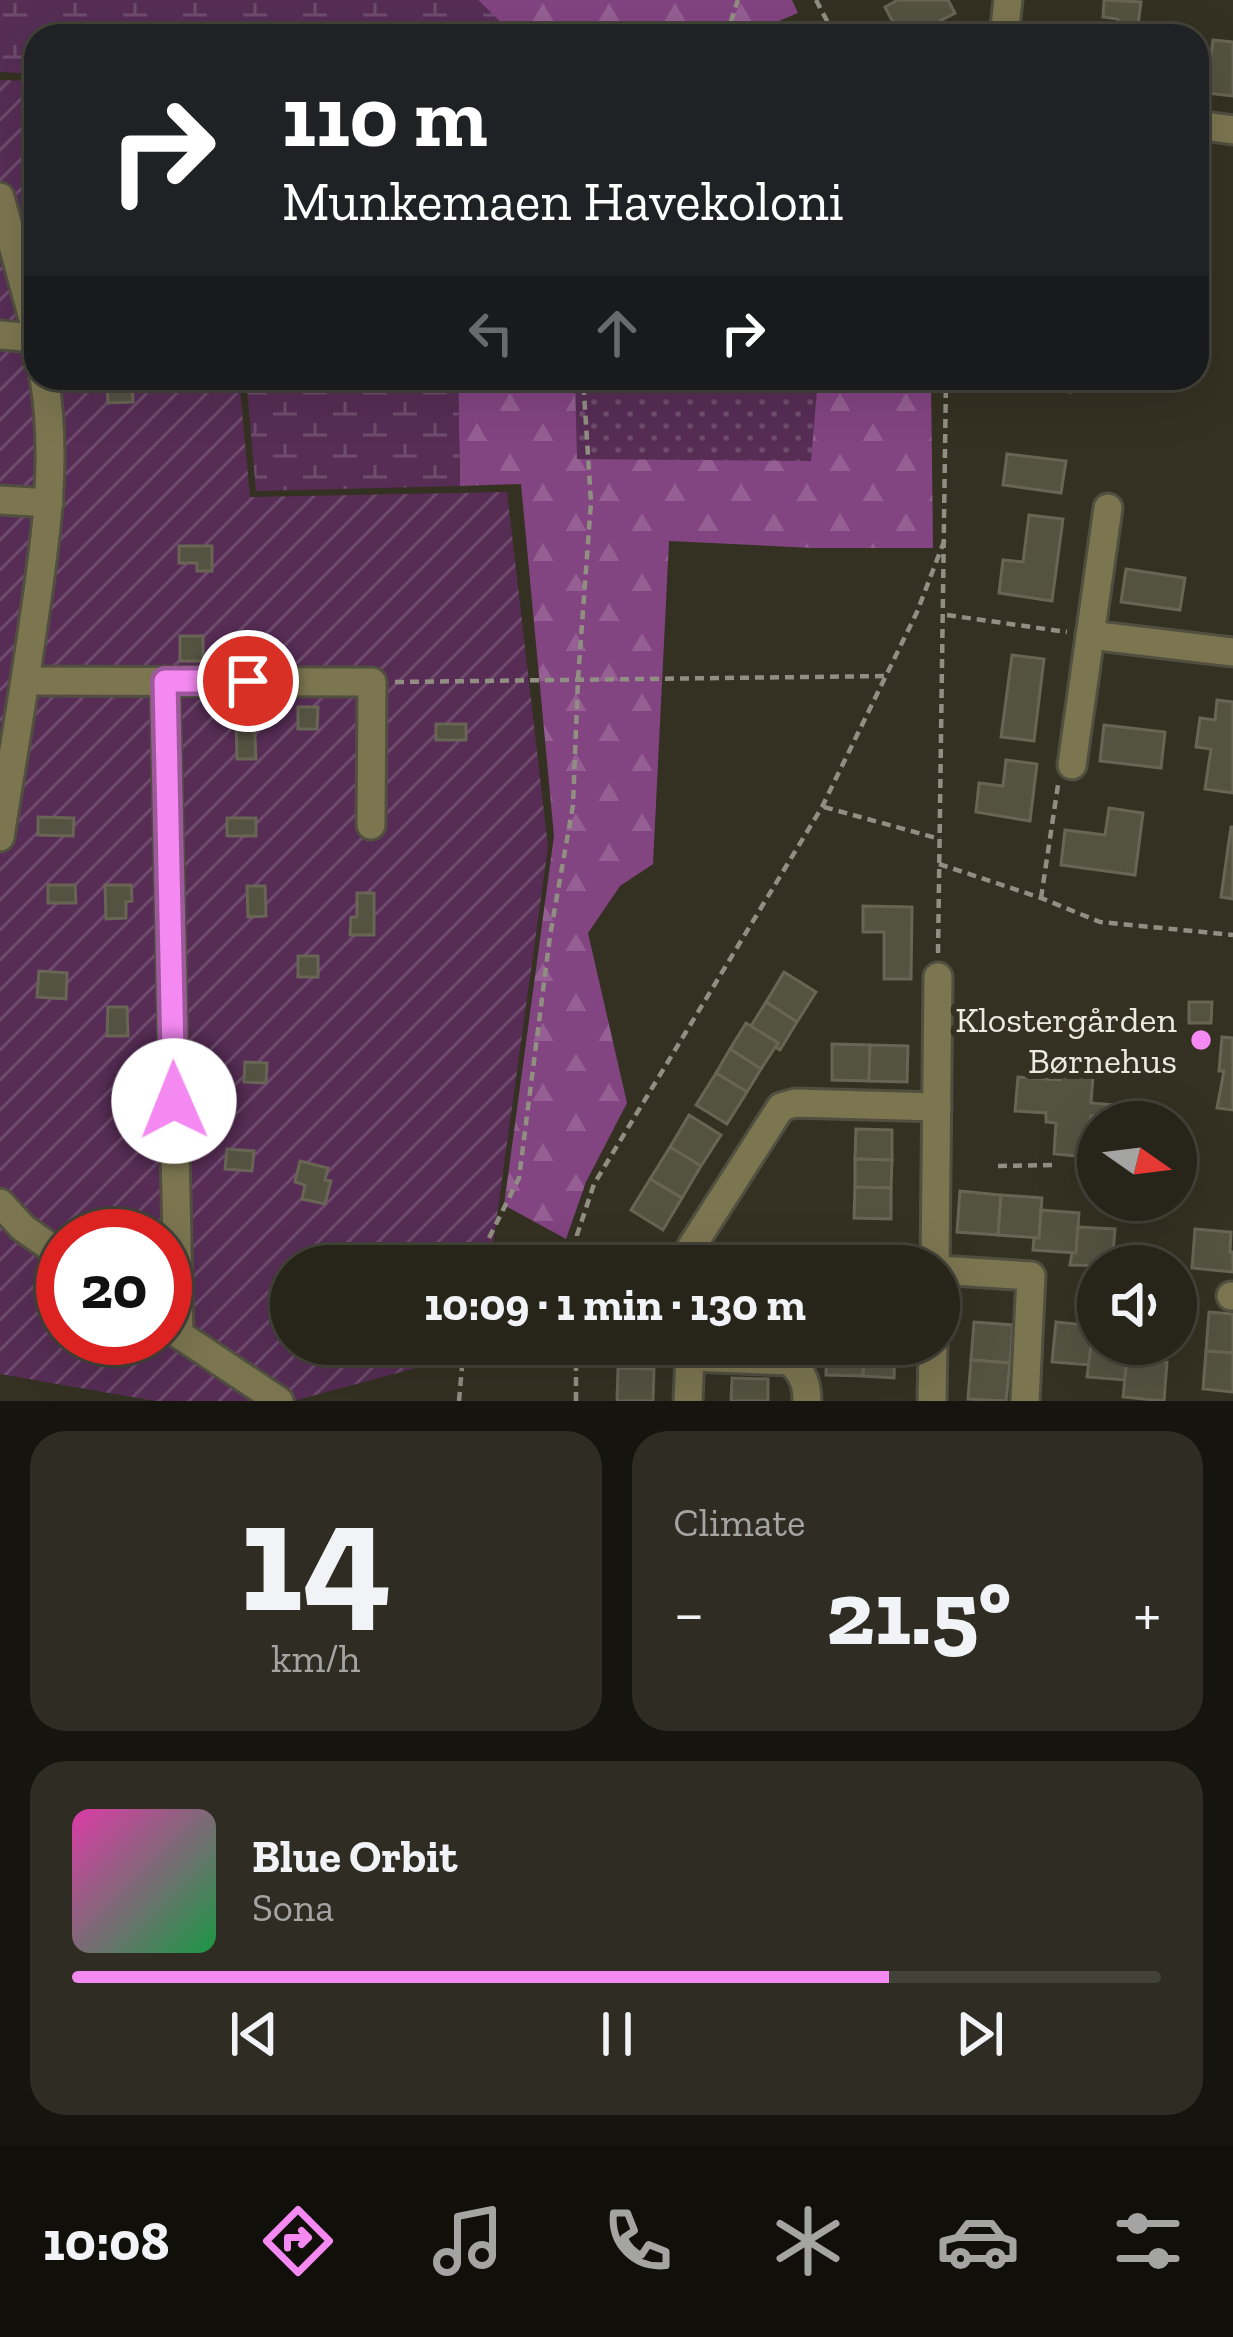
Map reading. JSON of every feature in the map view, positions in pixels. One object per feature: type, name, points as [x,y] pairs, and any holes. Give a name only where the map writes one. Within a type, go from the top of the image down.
[{"type":"street","points":[[0,197],[24,295]]},
{"type":"street","points":[[0,837],[15,696],[49,503],[51,418],[46,390]]},
{"type":"street","points":[[0,500],[49,503]]},
{"type":"street","points":[[1072,765],[1108,508]]},
{"type":"street","points":[[1090,635],[1233,652]]},
{"type":"street","points":[[15,696],[165,681],[372,682],[371,825]]},
{"type":"street","points":[[165,681],[171,1209]]},
{"type":"street","points":[[937,1245],[938,977]]},
{"type":"street","points":[[693,1245],[781,1107],[795,1103],[937,1107]]},
{"type":"street","points":[[0,1203],[36,1237]]},
{"type":"street","points":[[960,1270],[1031,1276],[1024,1401]]},
{"type":"street","points":[[192,1343],[279,1401]]},
{"type":"street","points":[[688,1401],[689,1365]]},
{"type":"street","points":[[794,1365],[807,1384],[807,1401]]},
{"type":"street","points":[[932,1401],[933,1365]]},
{"type":"path","points":[[486,1245],[519,1178],[547,959],[573,805],[591,502],[584,390]]},
{"type":"path","points":[[938,977],[946,390]]},
{"type":"path","points":[[577,1245],[594,1184],[822,807],[888,676],[945,538]]},
{"type":"path","points":[[944,615],[1090,635]]},
{"type":"path","points":[[372,682],[888,676]]},
{"type":"path","points":[[1041,898],[1058,785],[1072,765]]},
{"type":"path","points":[[822,807],[940,839]]},
{"type":"path","points":[[939,864],[1100,922],[1233,935]]},
{"type":"path","points":[[998,1166],[1058,1165]]},
{"type":"path","points":[[459,1401],[462,1365]]},
{"type":"path","points":[[576,1401],[577,1365]]},
{"type":"green space","points":[[0,0],[478,0],[503,24],[24,24],[24,73],[0,72]]},
{"type":"green space","points":[[478,0],[792,0],[798,13],[772,24],[501,24]]},
{"type":"green space","points":[[0,80],[24,81],[24,390],[240,390],[250,497],[507,492],[548,847],[493,1245],[270,1245],[270,1365],[427,1365],[293,1401],[155,1401],[0,1374]]},
{"type":"green space","points":[[247,390],[458,390],[460,486],[256,491]]},
{"type":"green space","points":[[458,390],[575,390],[577,459],[811,461],[817,390],[931,390],[933,548],[669,541],[653,864],[620,886],[588,933],[627,1103],[586,1182],[566,1239],[504,1205],[554,836],[521,484],[460,486]]},
{"type":"green space","points":[[575,390],[817,390],[812,461],[576,459]]},
{"type":"building","points":[[898,0],[948,0],[955,13],[934,24],[894,24],[885,7]]},
{"type":"building","points":[[1104,0],[1141,2],[1138,24],[1103,17]]},
{"type":"building","points":[[1213,40],[1233,42],[1233,96],[1209,93]]},
{"type":"building","points":[[107,390],[132,390],[133,402],[108,403]]},
{"type":"building","points":[[1007,454],[1066,461],[1061,493],[1003,485]]},
{"type":"building","points":[[1029,515],[1063,519],[1052,601],[999,593],[1003,560],[1023,562]]},
{"type":"building","points":[[179,546],[212,546],[212,571],[197,571],[197,563],[179,563]]},
{"type":"building","points":[[1126,569],[1185,578],[1180,610],[1121,602]]},
{"type":"building","points":[[180,636],[203,636],[203,661],[180,661]]},
{"type":"building","points":[[1012,655],[1044,659],[1034,741],[1001,737]]},
{"type":"building","points":[[1217,700],[1233,702],[1233,793],[1205,789],[1211,749],[1196,747],[1200,718],[1215,720]]},
{"type":"building","points":[[298,707],[318,707],[317,729],[298,729]]},
{"type":"building","points":[[254,715],[256,759],[237,759],[236,716]]},
{"type":"building","points":[[436,724],[466,724],[466,740],[436,740]]},
{"type":"building","points":[[1104,725],[1165,732],[1161,768],[1100,761]]},
{"type":"building","points":[[1006,760],[1037,764],[1030,821],[976,812],[979,783],[1003,786]]},
{"type":"building","points":[[1109,808],[1143,813],[1135,875],[1061,865],[1065,830],[1105,835]]},
{"type":"building","points":[[38,817],[74,818],[73,836],[38,835]]},
{"type":"building","points":[[227,818],[256,818],[256,836],[227,836]]},
{"type":"building","points":[[1233,827],[1233,899],[1221,897]]},
{"type":"building","points":[[48,885],[75,885],[76,903],[48,903]]},
{"type":"building","points":[[105,885],[131,885],[126,918],[106,919]]},
{"type":"building","points":[[247,886],[265,886],[266,916],[248,917]]},
{"type":"building","points":[[357,893],[374,893],[374,935],[350,935],[351,917],[357,917]]},
{"type":"building","points":[[863,906],[912,907],[911,979],[884,979],[884,932],[863,932]]},
{"type":"building","points":[[298,956],[318,956],[318,977],[298,977]]},
{"type":"building","points":[[39,971],[67,973],[66,999],[37,997]]},
{"type":"building","points":[[784,972],[816,992],[797,1022],[766,1002]]},
{"type":"building","points":[[766,1002],[797,1022],[780,1050],[775,1047],[778,1043],[751,1026]]},
{"type":"building","points":[[1189,1002],[1212,1002],[1211,1023],[1189,1023]]},
{"type":"building","points":[[108,1007],[127,1007],[128,1036],[107,1036]]},
{"type":"building","points":[[746,1023],[778,1043],[761,1069],[730,1049]]},
{"type":"building","points":[[1222,1037],[1233,1038],[1233,1110],[1217,1108],[1224,1071],[1219,1071]]},
{"type":"building","points":[[832,1044],[870,1045],[869,1081],[832,1080]]},
{"type":"building","points":[[870,1045],[908,1046],[907,1082],[869,1081]]},
{"type":"building","points":[[730,1049],[761,1069],[747,1092],[716,1073]]},
{"type":"building","points":[[1061,1060],[1094,1063],[1091,1101],[1077,1101],[1077,1156],[1054,1154],[1056,1123],[1046,1122],[1046,1113],[1015,1111],[1018,1077],[1060,1080]]},
{"type":"building","points":[[245,1062],[267,1063],[266,1083],[244,1082]]},
{"type":"building","points":[[716,1073],[747,1092],[727,1124],[696,1105]]},
{"type":"building","points":[[689,1115],[721,1135],[701,1166],[670,1147]]},
{"type":"building","points":[[856,1129],[892,1130],[892,1160],[855,1159]]},
{"type":"building","points":[[670,1147],[701,1166],[682,1198],[650,1179]]},
{"type":"building","points":[[227,1149],[254,1151],[252,1171],[225,1169]]},
{"type":"building","points":[[855,1159],[892,1160],[891,1188],[855,1187]]},
{"type":"building","points":[[300,1161],[328,1168],[325,1180],[331,1181],[325,1204],[302,1199],[305,1185],[295,1182]]},
{"type":"building","points":[[650,1179],[682,1198],[663,1230],[631,1210]]},
{"type":"building","points":[[855,1187],[891,1188],[891,1219],[854,1218]]},
{"type":"building","points":[[960,1191],[1001,1195],[998,1235],[957,1232]]},
{"type":"building","points":[[1001,1195],[1042,1198],[1039,1238],[998,1235]]},
{"type":"building","points":[[1041,1210],[1077,1213],[1076,1253],[1033,1250],[1034,1238],[1039,1238]]},
{"type":"building","points":[[1078,1227],[1115,1229],[1114,1245],[1077,1245],[1077,1265],[1070,1265]]},
{"type":"building","points":[[1195,1229],[1231,1232],[1233,1272],[1197,1268]]},
{"type":"building","points":[[1209,1312],[1233,1314],[1233,1353],[1206,1351]]},
{"type":"building","points":[[974,1322],[1013,1325],[1010,1363],[971,1360]]},
{"type":"building","points":[[1056,1322],[1077,1324],[1077,1364],[1052,1362]]},
{"type":"building","points":[[1206,1351],[1233,1353],[1233,1392],[1203,1389]]},
{"type":"building","points":[[971,1360],[1010,1363],[1006,1401],[968,1399]]},
{"type":"building","points":[[826,1365],[864,1365],[863,1376],[826,1375]]},
{"type":"building","points":[[864,1365],[894,1365],[894,1378],[863,1376]]},
{"type":"building","points":[[1088,1365],[1126,1365],[1125,1380],[1087,1377]]},
{"type":"building","points":[[1126,1365],[1167,1365],[1164,1401],[1123,1397]]},
{"type":"building","points":[[618,1368],[654,1369],[653,1401],[617,1401]]},
{"type":"building","points":[[732,1378],[768,1379],[768,1401],[731,1401]]},
{"type":"place","name":"Klostergården Børnehus","points":[[1201,1040]]},
{"type":"route","points":[[174,1101],[165,681],[248,681]]}]
